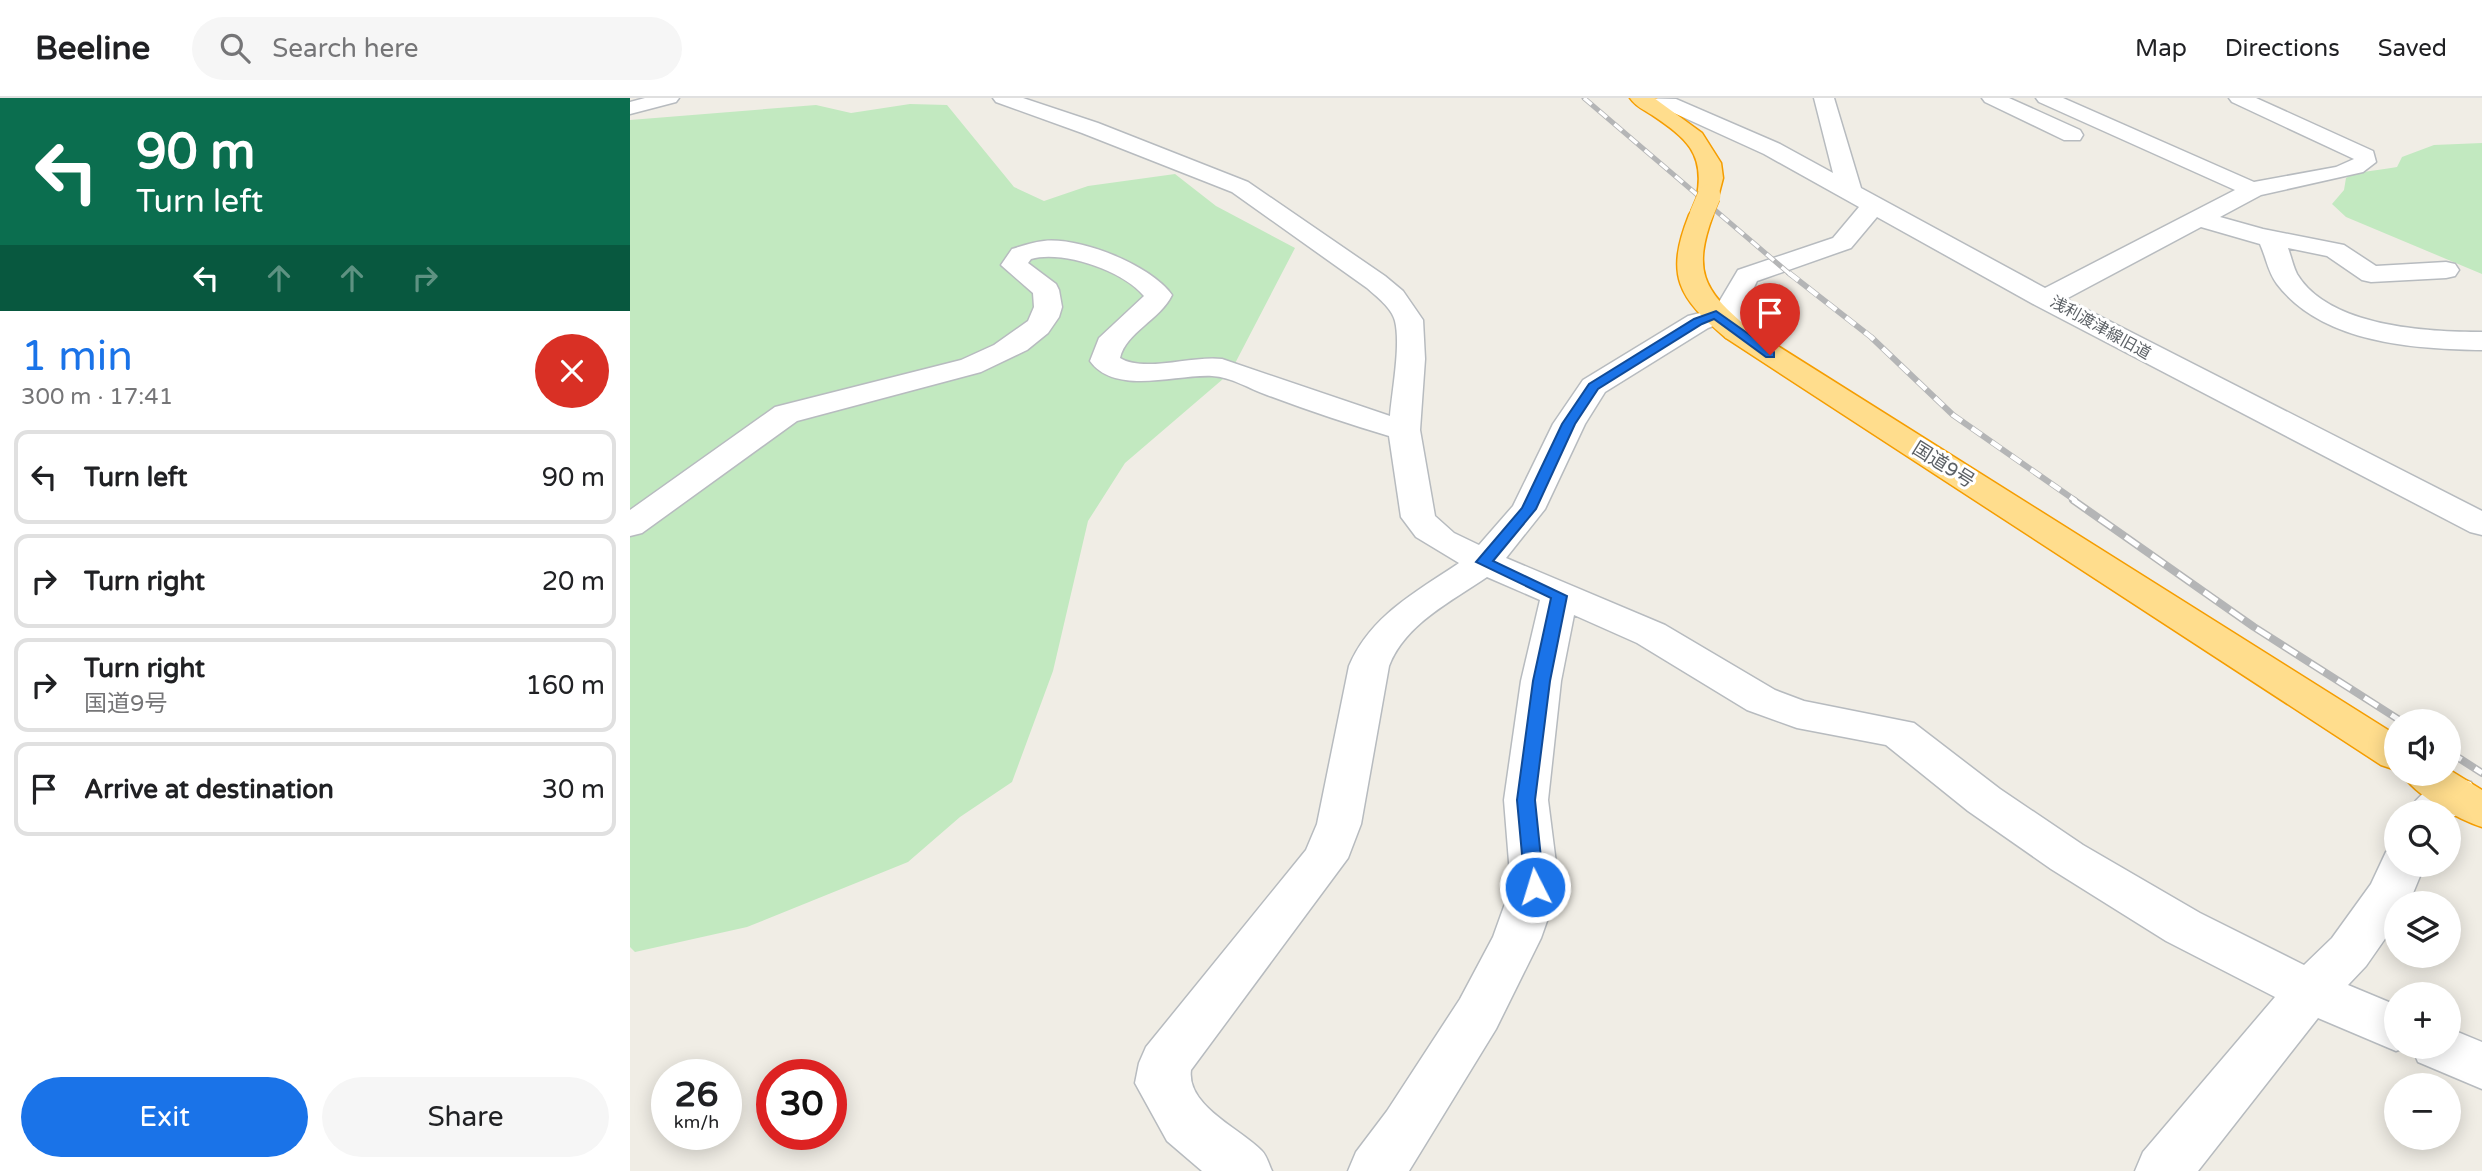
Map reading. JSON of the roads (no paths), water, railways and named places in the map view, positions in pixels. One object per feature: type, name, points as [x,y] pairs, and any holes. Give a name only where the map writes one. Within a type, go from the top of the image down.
[{"type":"highway","name":"国道9号","points":[[1641,99],[1693,136],[1706,151],[1714,177],[1688,250],[1688,267],[1702,302],[1726,324],[2384,747]]},
{"type":"street","points":[[630,108],[669,98]]},
{"type":"street","points":[[1003,98],[1090,128],[1240,187],[1376,282],[1393,298],[1409,320],[1410,359],[1404,430],[1418,517],[1442,540],[1559,596],[1651,634],[1762,700],[1797,714],[1899,733],[1984,800],[2067,857],[2183,927],[2310,991],[2384,1023]]},
{"type":"street","points":[[1824,98],[1850,192]]},
{"type":"street","points":[[1992,98],[2088,142]]},
{"type":"street","points":[[2046,98],[2244,185]]},
{"type":"street","name":"浅利渡津線旧道","points":[[2045,299],[2269,184],[2352,169],[2361,166],[2366,159],[2348,146],[2239,98]]},
{"type":"street","points":[[1641,99],[1669,103],[1743,135],[2045,299]]},
{"type":"street","points":[[2151,168],[2189,160]]},
{"type":"street","points":[[1244,1171],[1186,1124],[1162,1083],[1165,1063],[1325,858],[1339,824],[1369,666],[1375,651],[1388,633],[1408,614],[1484,562],[1528,509],[1569,424],[1594,386],[1698,321],[1726,324],[1733,302],[1747,276],[1842,243],[1873,206]]},
{"type":"street","points":[[2200,219],[2335,250],[2371,274],[2446,270]]},
{"type":"street","points":[[2265,236],[2274,244],[2275,253],[2287,279],[2311,305],[2327,315],[2428,340],[2482,341]]},
{"type":"street","points":[[630,526],[786,414],[971,366],[995,357],[1022,341],[1041,323],[1048,308],[1046,290],[1014,265],[1021,254],[1046,248],[1090,257],[1146,280],[1158,295],[1154,303],[1109,344],[1105,361],[1114,370],[1126,373],[1216,367],[1351,415],[1404,430]]},
{"type":"street","name":"浅利渡津線旧道","points":[[2045,299],[2482,525]]},
{"type":"street","points":[[1376,1171],[1407,1129],[1478,1014],[1517,937],[1535,887],[1526,800],[1541,681],[1559,596]]},
{"type":"street","points":[[2163,1171],[2310,991],[2348,952],[2391,892],[2397,877]]},
{"type":"street","points":[[2461,1057],[2482,1066]]},
{"type":"railway","points":[[1584,98],[1791,275]]},
{"type":"railway","points":[[1789,273],[1871,337],[1953,415],[2076,501]]},
{"type":"railway","points":[[2073,500],[2254,627],[2384,710]]},
{"type":"railway","points":[[2461,759],[2482,773]]}]
